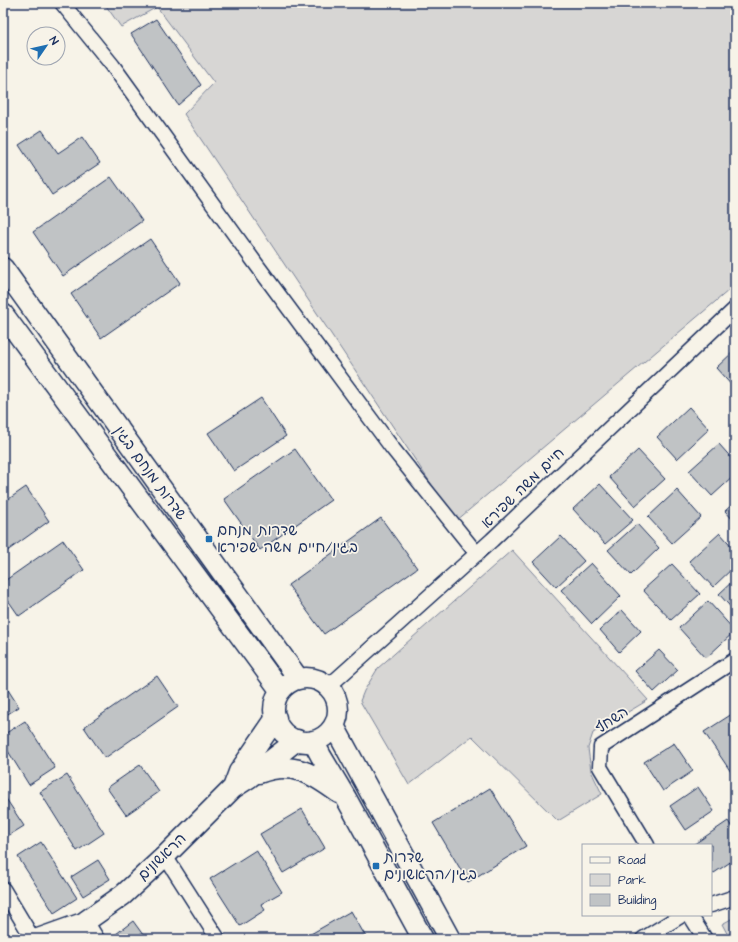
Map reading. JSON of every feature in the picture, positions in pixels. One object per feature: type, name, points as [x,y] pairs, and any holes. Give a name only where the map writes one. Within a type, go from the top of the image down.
[{"type":"street","points":[[62,3],[113,66],[256,264],[393,449],[477,554]]},
{"type":"street","name":"שדרות מנחם בגין","points":[[3,268],[298,678]]},
{"type":"street","name":"חיים משה שפירא","points":[[329,686],[477,554],[735,309]]},
{"type":"street","name":"שדרות מנחם בגין","points":[[3,314],[280,690]]},
{"type":"street","name":"השחף","points":[[646,844],[600,768],[601,747],[735,660]]},
{"type":"street","points":[[309,677],[320,680],[329,686],[335,695],[338,706],[338,716],[334,726],[328,733],[322,738],[305,741],[290,737],[283,732],[276,718],[274,707],[280,690],[288,683],[298,678],[309,677]]},
{"type":"street","name":"הראשונים","points":[[233,788],[239,772],[276,718]]},
{"type":"street","points":[[334,726],[450,939]]},
{"type":"street","points":[[305,741],[320,756],[346,798],[423,939]]},
{"type":"street","name":"הראשונים","points":[[70,939],[86,921],[123,895],[165,856],[233,788],[305,741]]},
{"type":"street","points":[[250,777],[271,769],[297,769],[321,780],[346,798]]},
{"type":"street","points":[[165,856],[218,939]]},
{"type":"street","points":[[3,889],[33,939]]},
{"type":"street","points":[[712,905],[735,897]]},
{"type":"street","points":[[644,939],[680,916]]},
{"type":"street","points":[[691,916],[705,939]]},
{"type":"street","points":[[86,921],[97,939]]},
{"type":"street","name":"הראשונים","points":[[38,939],[86,921]]},
{"type":"green space","points":[[104,3],[735,3],[735,285],[456,521],[184,114],[214,83],[157,7],[121,27]]},
{"type":"green space","points":[[512,550],[648,700],[593,733],[588,748],[591,771],[602,794],[558,821],[472,736],[409,785],[360,701],[364,691],[378,668]]},
{"type":"green space","points":[[735,917],[735,939],[730,939],[722,924]]},
{"type":"building","points":[[156,19],[201,85],[178,105],[131,34]]},
{"type":"building","points":[[42,130],[58,153],[82,137],[100,163],[52,195],[19,145]]},
{"type":"building","points":[[111,177],[142,221],[63,276],[33,232]]},
{"type":"building","points":[[150,239],[180,283],[101,338],[71,294]]},
{"type":"building","points":[[735,350],[735,389],[716,368]]},
{"type":"building","points":[[261,398],[286,436],[234,471],[208,433]]},
{"type":"building","points":[[689,407],[709,429],[677,459],[657,437]]},
{"type":"building","points":[[719,444],[735,462],[735,475],[712,496],[689,471]]},
{"type":"building","points":[[295,449],[331,500],[260,550],[224,499]]},
{"type":"building","points":[[638,450],[665,479],[635,506],[609,477]]},
{"type":"building","points":[[600,484],[633,520],[605,544],[573,509]]},
{"type":"building","points":[[26,487],[49,521],[3,554],[3,503]]},
{"type":"building","points":[[677,490],[701,517],[672,543],[648,517]]},
{"type":"building","points":[[735,502],[735,522],[725,511]]},
{"type":"building","points":[[381,518],[417,568],[324,634],[288,585]]},
{"type":"building","points":[[637,524],[659,548],[631,575],[608,550]]},
{"type":"building","points":[[720,533],[735,550],[735,566],[713,587],[689,561]]},
{"type":"building","points":[[561,536],[584,561],[556,587],[533,562]]},
{"type":"building","points":[[63,540],[84,570],[19,616],[3,593],[3,582]]},
{"type":"building","points":[[591,563],[621,596],[592,624],[561,590]]},
{"type":"building","points":[[672,564],[700,594],[671,620],[643,590]]},
{"type":"building","points":[[735,579],[735,612],[719,594]]},
{"type":"building","points":[[708,601],[735,631],[706,658],[679,628]]},
{"type":"building","points":[[622,610],[641,631],[619,652],[600,630]]},
{"type":"building","points":[[659,650],[678,670],[654,692],[635,671]]},
{"type":"building","points":[[157,676],[178,707],[105,758],[84,727]]},
{"type":"building","points":[[3,682],[19,707],[3,717]]},
{"type":"building","points":[[732,714],[735,720],[735,773],[733,775],[704,732]]},
{"type":"building","points":[[25,721],[55,768],[29,785],[3,743],[3,735]]},
{"type":"building","points":[[674,743],[693,771],[663,791],[644,762]]},
{"type":"building","points":[[140,765],[159,792],[126,815],[107,788]]},
{"type":"building","points":[[67,775],[104,833],[77,851],[40,792]]},
{"type":"building","points":[[698,787],[714,811],[686,830],[670,806]]},
{"type":"building","points":[[490,788],[526,846],[468,882],[433,823]]},
{"type":"building","points":[[3,794],[24,826],[3,839]]},
{"type":"building","points":[[302,809],[325,848],[283,873],[260,834]]},
{"type":"building","points":[[728,821],[735,832],[735,859],[712,874],[712,844],[694,844]]},
{"type":"building","points":[[41,842],[77,898],[54,913],[18,857]]},
{"type":"building","points":[[256,850],[282,892],[261,904],[265,910],[240,926],[210,879]]},
{"type":"building","points":[[98,860],[110,879],[83,896],[71,877]]},
{"type":"building","points":[[351,911],[367,939],[302,939]]},
{"type":"building","points":[[133,921],[146,939],[119,939],[116,934]]},
{"type":"place","name":"שדרות מנחם בגין/חיים משה שפירא","points":[[209,539]]},
{"type":"place","name":"שדרות בגין/הראשונים","points":[[376,866]]}]
